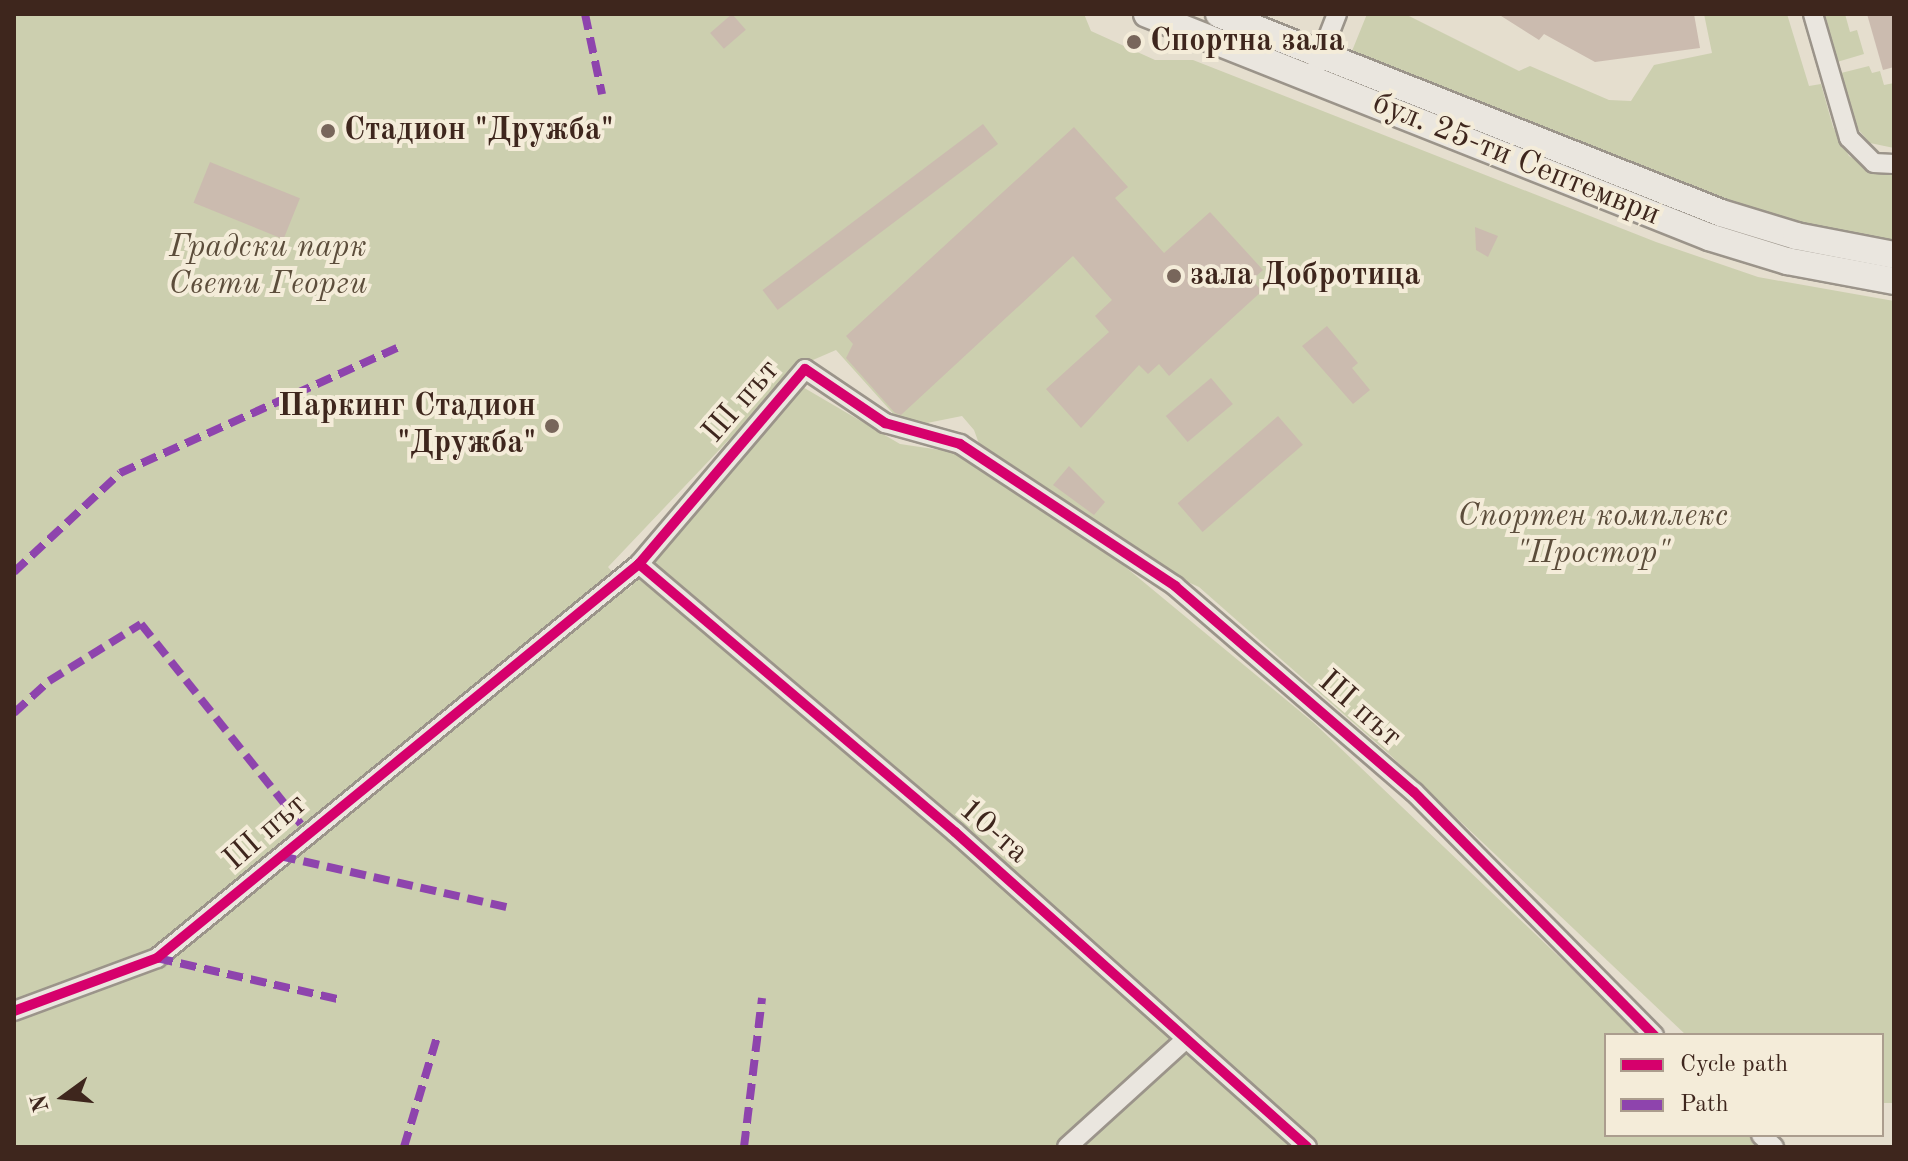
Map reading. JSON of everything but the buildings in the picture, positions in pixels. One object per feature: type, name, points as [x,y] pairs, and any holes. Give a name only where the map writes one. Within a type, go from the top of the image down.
[{"type":"main road","name":"бул. 25-ти Септември","points":[[1147,14],[1317,66],[1721,213],[1796,236],[1894,255]]},
{"type":"main road","name":"бул. 25-ти Септември","points":[[1219,14],[1317,66],[1709,237],[1787,261],[1894,281]]},
{"type":"street","points":[[1317,66],[1337,14]]},
{"type":"street","points":[[1813,14],[1849,138],[1874,163],[1894,164]]},
{"type":"street","name":"ІІІ път","points":[[14,1011],[157,958],[639,564],[805,369],[885,423],[960,444],[1175,586],[1414,792],[1652,1033]]},
{"type":"street","name":"10-та","points":[[639,564],[955,832],[1307,1147]]},
{"type":"street","points":[[1067,1147],[1185,1040]]},
{"type":"green space","points":[[14,14],[1084,14],[1091,31],[1155,60],[1193,60],[1656,242],[1758,277],[1894,301],[1894,1103],[1884,1103],[1884,1033],[1684,1033],[1389,754],[1199,587],[1154,567],[981,449],[974,430],[962,416],[917,425],[898,419],[836,350],[799,366],[608,567],[628,590],[801,386],[900,444],[961,453],[1094,541],[1314,723],[1639,1033],[1604,1033],[1604,1137],[1750,1137],[1761,1147],[14,1147]]},
{"type":"green space","points":[[1367,14],[1405,14],[1519,71],[1530,66],[1609,100],[1631,101],[1654,65],[1712,53],[1704,14],[1787,14],[1809,86],[1821,84],[1833,127],[1849,156],[1872,169],[1894,171],[1894,241],[1799,223],[1726,200],[1352,51]]},
{"type":"green space","points":[[1825,14],[1845,14],[1850,32],[1857,30],[1864,54],[1837,62]]},
{"type":"green space","points":[[1869,66],[1872,73],[1880,71],[1884,85],[1894,83],[1894,148],[1870,143],[1857,128],[1841,73]]},
{"type":"marked path","points":[[585,14],[602,94]]},
{"type":"marked path","points":[[14,572],[120,473],[397,348]]},
{"type":"marked path","points":[[14,713],[49,681],[141,624],[306,831]]},
{"type":"marked path","points":[[280,856],[511,908]]},
{"type":"marked path","points":[[157,958],[342,1000]]},
{"type":"marked path","points":[[744,1147],[762,998]]},
{"type":"marked path","points":[[404,1147],[438,1034]]},
{"type":"cycle path","points":[[14,1011],[157,958],[639,564],[805,369],[885,423],[960,444],[1175,586],[1414,792],[1652,1033]]},
{"type":"cycle path","points":[[639,564],[955,832],[1307,1147]]},
{"type":"place","name":"Спортна зала","points":[[1134,42]]},
{"type":"place","name":"Стадион \"Дружба\"","points":[[328,131]]},
{"type":"place","name":"зала Добротица","points":[[1174,276]]},
{"type":"place","name":"Паркинг Стадион \"Дружба\"","points":[[552,426]]},
{"type":"park label","name":"Градски парк Свети Георги","points":[[268,268]]},
{"type":"park label","name":"Спортен комплекс \"Простор\"","points":[[1593,536]]}]
